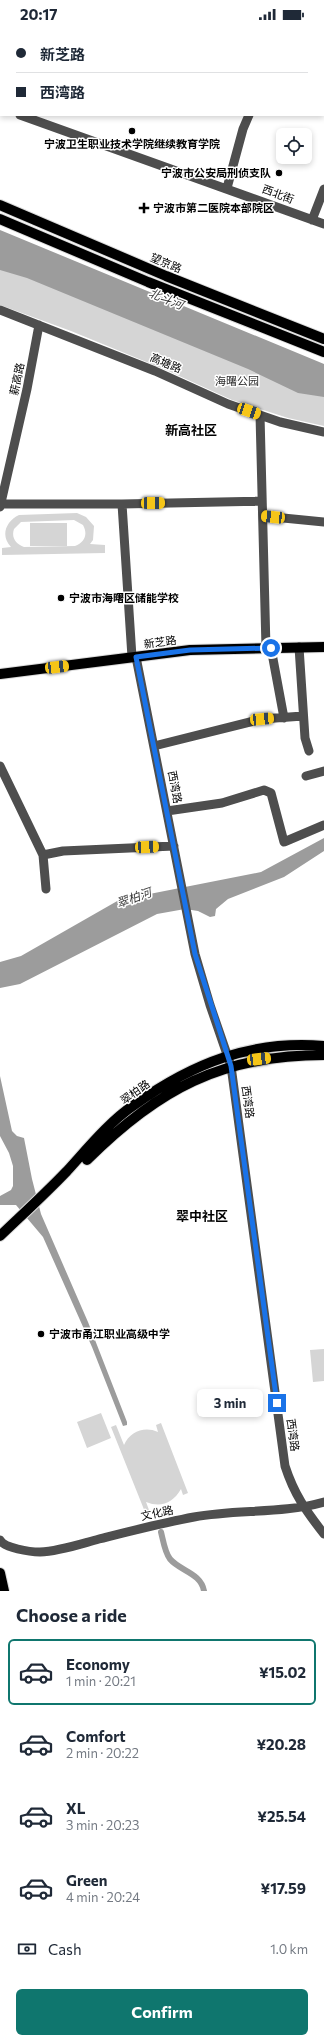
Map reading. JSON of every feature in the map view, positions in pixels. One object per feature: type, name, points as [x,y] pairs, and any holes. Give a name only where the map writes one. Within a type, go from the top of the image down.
[{"type":"main road","name":"望京路","points":[[0,205],[166,276],[324,339]]},
{"type":"main road","points":[[0,219],[148,282],[324,352]]},
{"type":"main road","name":"新芝路","points":[[0,674],[190,650],[324,647]]},
{"type":"main road","name":"翠柏路","points":[[53,1189],[101,1135],[133,1105],[183,1074],[227,1055],[263,1048],[307,1045],[324,1046]]},
{"type":"main road","name":"翠柏路","points":[[0,1245],[19,1222],[112,1135],[137,1114],[183,1086],[231,1066],[259,1059],[289,1055],[324,1055]]},
{"type":"main road","name":"翠柏路","points":[[0,1236],[19,1222]]},
{"type":"main road","points":[[0,1573],[4,1591]]},
{"type":"street","name":"西北街","points":[[23,116],[324,224]]},
{"type":"street","points":[[227,188],[243,129],[249,116]]},
{"type":"street","points":[[312,220],[324,188]]},
{"type":"street","name":"高塘路","points":[[0,310],[155,371],[228,404],[280,422],[324,432]]},
{"type":"street","name":"薪高路","points":[[0,505],[27,389],[39,325]]},
{"type":"street","points":[[260,415],[262,516],[269,648],[284,718]]},
{"type":"street","points":[[0,505],[262,501]]},
{"type":"street","name":"西湾路","points":[[122,504],[134,657],[154,746],[186,911],[203,982],[231,1066],[285,1466],[292,1488],[304,1508],[324,1534]]},
{"type":"street","points":[[262,516],[324,522]]},
{"type":"street","points":[[299,647],[305,738],[309,751]]},
{"type":"street","points":[[154,746],[262,719],[303,716]]},
{"type":"street","points":[[0,766],[43,854],[46,889]]},
{"type":"street","points":[[306,776],[324,771]]},
{"type":"street","points":[[167,811],[222,803],[264,790],[271,793],[284,842],[324,825]]},
{"type":"street","points":[[43,854],[63,851],[174,846]]},
{"type":"street","name":"文化路","points":[[0,1540],[18,1549],[38,1552],[58,1550],[151,1526],[196,1517],[304,1508],[324,1502]]},
{"type":"green space","name":"海曙公园","points":[[0,269],[30,278],[324,392],[324,426],[288,418],[232,400],[166,370],[71,331],[0,305]]},
{"type":"green space","points":[[77,513],[86,517],[94,526],[93,540],[90,544],[105,545],[105,553],[2,555],[2,548],[11,547],[6,538],[6,529],[11,521],[19,515]],"holes":[[[74,520],[83,525],[85,528],[85,537],[75,546],[24,547],[17,542],[13,535],[14,529],[21,522]]]},
{"type":"green space","points":[[30,523],[67,523],[67,546],[30,546]]},
{"type":"green space","points":[[324,1349],[324,1381],[313,1382],[310,1350]]},
{"type":"green space","points":[[101,1413],[111,1438],[87,1448],[77,1422]]},
{"type":"green space","points":[[161,1423],[188,1493],[183,1495],[181,1489],[174,1498],[166,1503],[151,1504],[146,1502],[149,1510],[145,1512],[111,1427],[116,1425],[124,1445],[130,1436],[138,1431],[153,1430],[158,1432],[156,1425]]},
{"type":"water","name":"北斗河","points":[[0,230],[324,364],[324,397],[298,393],[248,369],[27,278],[0,270]]},
{"type":"water","name":"翠柏河","points":[[324,838],[324,851],[284,877],[228,899],[216,909],[215,916],[210,917],[198,911],[185,909],[157,914],[20,984],[0,988],[0,962],[21,956],[119,900],[261,872]]},
{"type":"water","points":[[0,1076],[12,1131],[17,1136],[24,1138],[41,1214],[88,1322],[127,1425],[123,1426],[92,1347],[43,1237],[16,1205],[0,1205],[0,1196],[11,1190],[13,1186],[13,1166],[9,1153],[0,1136]]},
{"type":"waterway","points":[[161,1532],[165,1550],[170,1559],[195,1576],[199,1580],[204,1591]]},
{"type":"place","name":"宁波卫生职业技术学院继续教育学院","points":[[132,131]]},
{"type":"place","name":"宁波市公安局刑侦支队","points":[[279,173]]},
{"type":"place","name":"宁波市第二医院本部院区","points":[[144,208]]},
{"type":"place","name":"宁波市海曙区储能学校","points":[[61,598]]},
{"type":"place","name":"宁波市甬江职业高级中学","points":[[41,1334]]},
{"type":"district","name":"新高社区","points":[[191,430]]},
{"type":"district","name":"翠中社区","points":[[202,1216]]},
{"type":"route","points":[[271,648],[190,650],[136,657],[195,954],[210,1005],[231,1066],[277,1403]]}]
